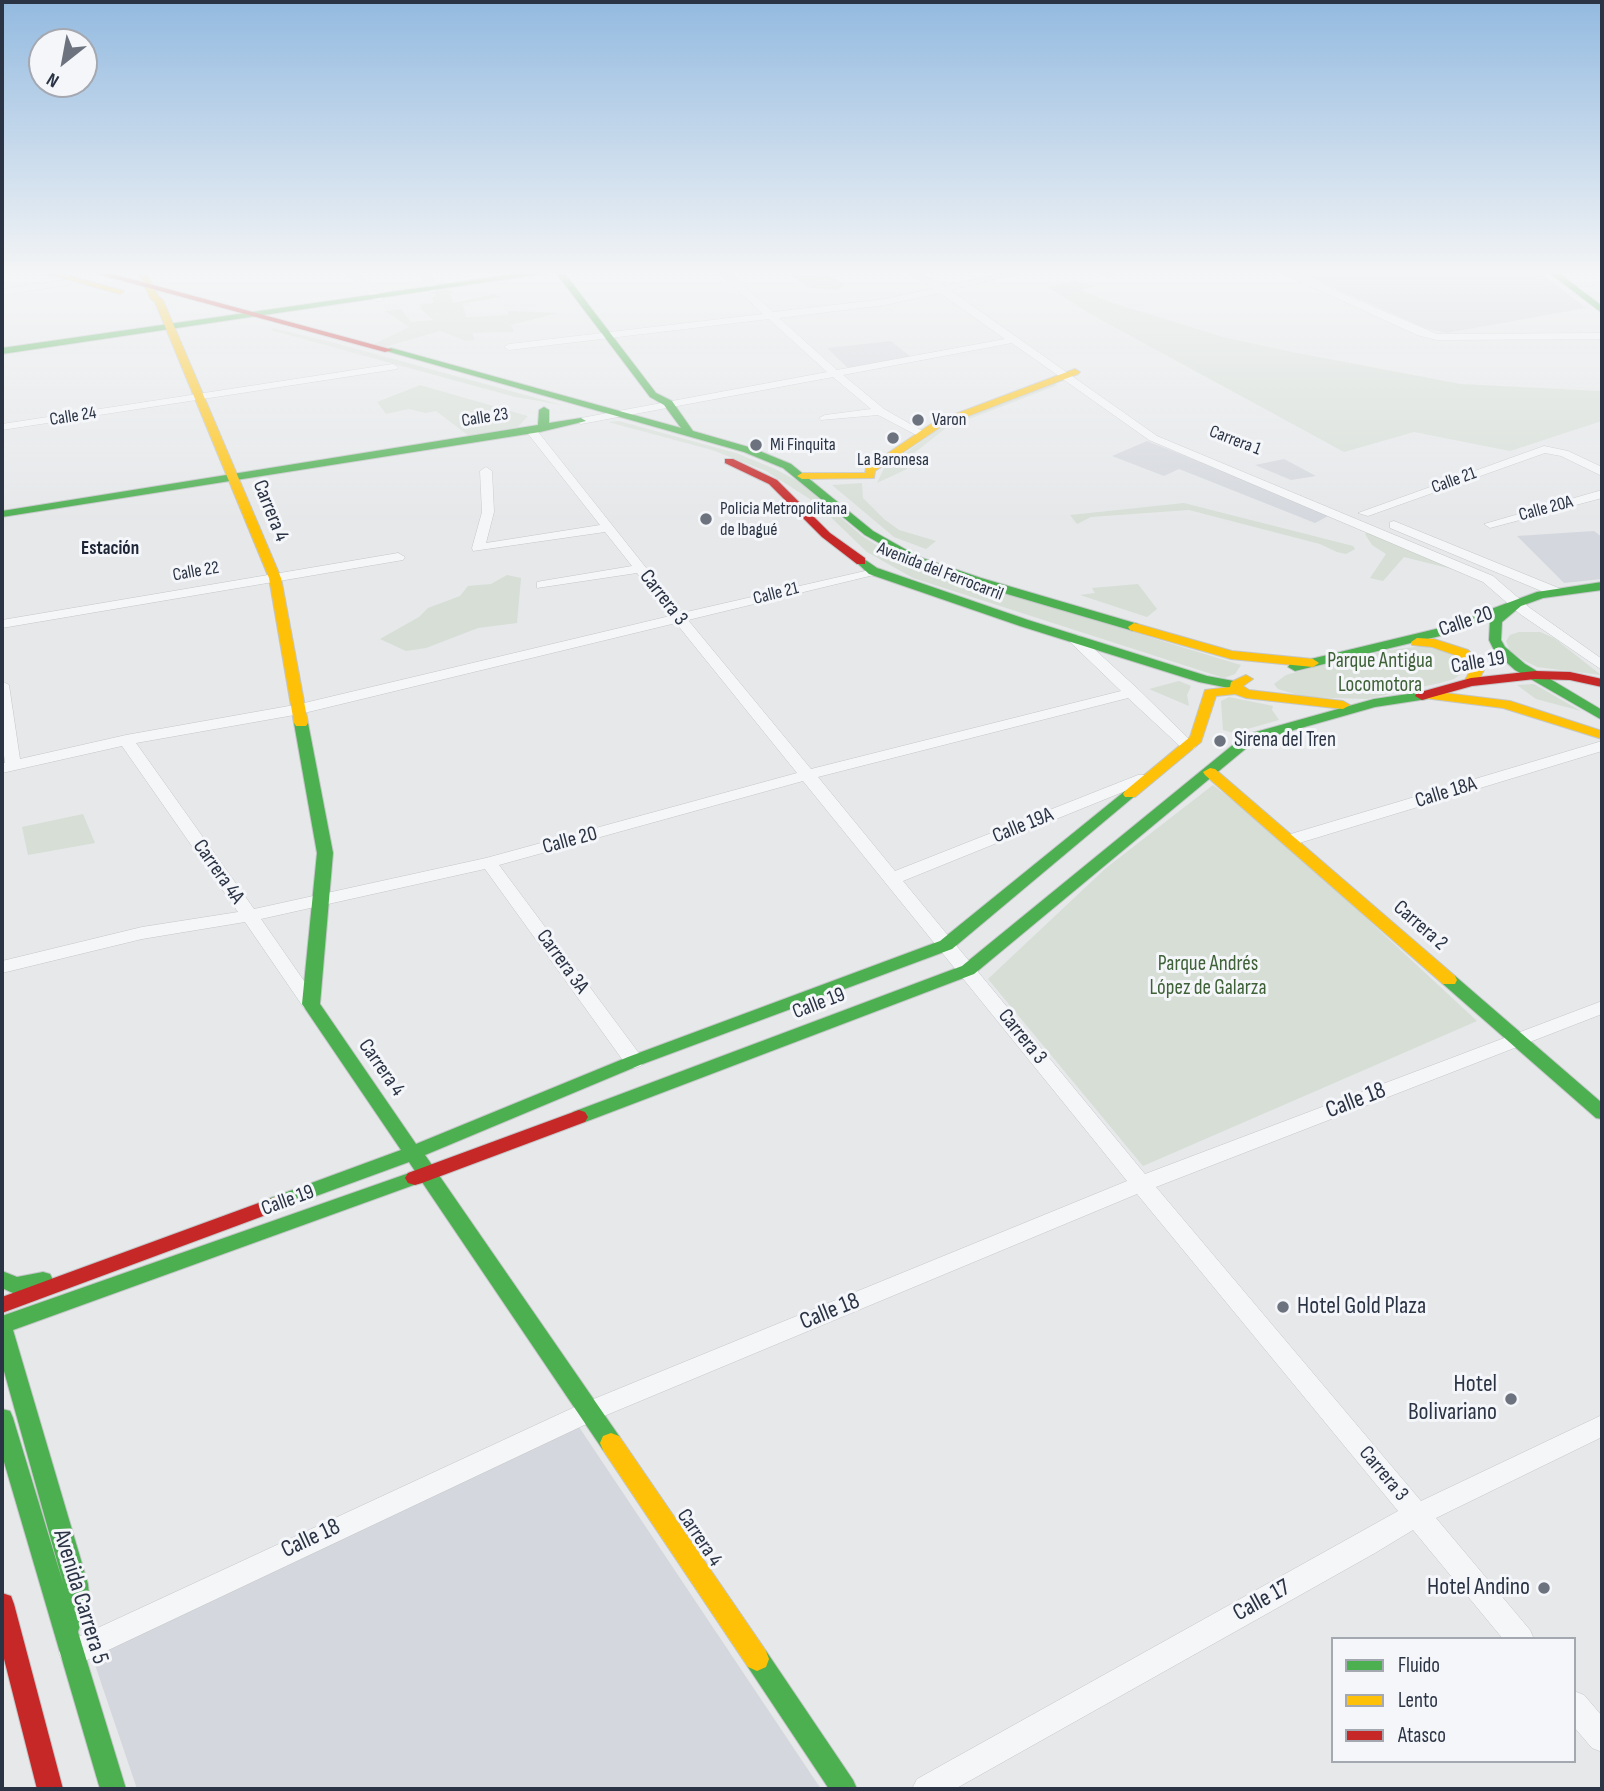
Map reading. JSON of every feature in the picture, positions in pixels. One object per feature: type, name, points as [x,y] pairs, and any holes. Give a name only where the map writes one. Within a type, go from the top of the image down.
[{"type":"main road","name":"Carrera 4","points":[[183,358],[275,578],[325,853],[311,1004],[429,1173],[845,1789]]},
{"type":"main road","name":"Avenida del Ferrocarril","points":[[357,358],[738,464],[773,482],[826,535],[873,571],[948,599],[1074,639],[1207,686],[1240,685],[1265,698],[1306,703],[1374,704]]},
{"type":"main road","name":"Avenida del Ferrocarril","points":[[412,358],[688,431],[777,462],[802,476],[869,533],[915,559],[977,581],[1231,655],[1313,663]]},
{"type":"main road","points":[[633,358],[667,394],[667,403],[688,431]]},
{"type":"main road","points":[[802,476],[870,477],[870,470],[938,424],[1070,374]]},
{"type":"main road","points":[[535,429],[546,416],[544,410]]},
{"type":"main road","name":"Calle 23","points":[[2,514],[581,421]]},
{"type":"main road","name":"Calle 20","points":[[1240,685],[1313,663],[1404,643],[1556,592],[1602,586]]},
{"type":"main road","points":[[1517,604],[1496,621],[1495,640],[1508,658],[1602,716]]},
{"type":"main road","points":[[1404,643],[1434,643],[1463,653],[1478,668],[1477,675],[1471,682]]},
{"type":"main road","name":"Calle 19","points":[[2,1326],[429,1173],[968,970],[1250,738],[1374,704],[1429,695],[1471,682],[1535,675],[1570,676],[1602,683]]},
{"type":"main road","name":"Calle 19","points":[[2,1305],[390,1162],[635,1062],[946,945],[1188,746],[1199,731],[1207,686]]},
{"type":"main road","points":[[1429,695],[1505,704],[1544,713],[1602,735]]},
{"type":"main road","points":[[1154,774],[1210,772]]},
{"type":"main road","name":"Carrera 2","points":[[1210,772],[1602,1113]]},
{"type":"main road","points":[[1126,797],[1150,798],[1163,810]]},
{"type":"main road","points":[[2,1279],[15,1286],[45,1280],[330,1176],[390,1162]]},
{"type":"main road","points":[[2,1326],[76,1584],[77,1595],[70,1641]]},
{"type":"main road","name":"Avenida Carrera 5","points":[[2,1418],[113,1789]]},
{"type":"main road","points":[[2,1604],[9,1664],[50,1789]]},
{"type":"street","points":[[818,358],[880,411],[922,435]]},
{"type":"street","name":"Calle 23","points":[[581,421],[915,358]]},
{"type":"street","name":"Carrera 1","points":[[1043,358],[1173,438],[1556,592]]},
{"type":"street","name":"Carrera 1","points":[[1047,358],[1153,438],[1488,579],[1517,604],[1602,666]]},
{"type":"street","name":"Calle 24","points":[[2,428],[393,368]]},
{"type":"street","points":[[825,418],[880,411]]},
{"type":"street","name":"Carrera 3","points":[[535,429],[679,618],[1141,1184],[1518,1637]]},
{"type":"street","name":"Calle 21","points":[[1364,513],[1544,449],[1564,453],[1602,472]]},
{"type":"street","points":[[486,471],[488,512],[478,548],[608,528]]},
{"type":"street","name":"Calle 20A","points":[[1490,524],[1602,494]]},
{"type":"street","name":"Calle 22","points":[[2,624],[398,557]]},
{"type":"street","points":[[542,585],[640,569]]},
{"type":"street","name":"Calle 21","points":[[7,766],[126,740],[300,709],[873,571]]},
{"type":"street","points":[[1074,639],[1188,746]]},
{"type":"street","points":[[2,685],[7,766]]},
{"type":"street","name":"Calle 20","points":[[2,967],[142,933],[249,916],[489,863],[807,775],[1133,692]]},
{"type":"street","name":"Carrera 4A","points":[[126,740],[311,1004]]},
{"type":"street","name":"Calle 18A","points":[[1290,840],[1602,746]]},
{"type":"street","name":"Calle 19A","points":[[892,878],[1154,774]]},
{"type":"street","name":"Carrera 3A","points":[[489,863],[635,1062]]},
{"type":"street","name":"Calle 18","points":[[70,1641],[588,1412],[1141,1184],[1602,1007]]},
{"type":"street","name":"Calle 17","points":[[927,1789],[1366,1545],[1396,1525],[1602,1425]]},
{"type":"street","points":[[1576,1707],[1602,1738]]},
{"type":"shaded area","points":[[837,358],[908,358],[848,368]]},
{"type":"shaded area","points":[[1147,441],[1332,514],[1315,523],[1179,469],[1164,476],[1112,456]]},
{"type":"shaded area","points":[[1284,459],[1316,476],[1291,480],[1255,465]]},
{"type":"shaded area","points":[[1594,531],[1602,537],[1602,579],[1564,583],[1517,536]]},
{"type":"shaded area","points":[[579,1427],[821,1789],[137,1789],[91,1653]]},
{"type":"green space","points":[[371,358],[388,358],[562,405],[515,397]]},
{"type":"green space","points":[[1170,358],[1321,358],[1461,384],[1602,391],[1602,421],[1510,451],[1414,432],[1344,452]]},
{"type":"green space","points":[[1053,384],[1058,385],[946,428],[904,461],[907,469],[877,483],[884,468],[943,426]]},
{"type":"green space","points":[[420,385],[528,416],[518,427],[469,436],[436,411],[425,413],[409,409],[386,414],[377,402]]},
{"type":"green space","points":[[619,421],[736,453],[773,468],[800,482],[862,536],[903,562],[1241,665],[1235,674],[1224,678],[913,578],[867,552],[816,503],[766,471],[712,450],[608,422]]},
{"type":"green space","points":[[862,483],[863,498],[884,519],[899,530],[936,541],[926,549],[894,537],[832,485]]},
{"type":"green space","points":[[1184,503],[1353,546],[1355,549],[1346,554],[1337,552],[1320,544],[1189,510],[1091,517],[1077,524],[1070,515]]},
{"type":"green space","points":[[1372,530],[1476,575],[1404,557],[1383,581],[1370,578],[1386,554],[1372,545],[1365,534]]},
{"type":"green space","points":[[507,575],[521,578],[517,623],[478,628],[426,648],[406,651],[380,639],[419,617],[428,608],[460,596],[468,586],[491,584]]},
{"type":"green space","points":[[1138,584],[1157,609],[1147,617],[1080,595],[1095,593],[1092,588]]},
{"type":"green space","points":[[1540,632],[1554,638],[1601,675],[1537,667],[1525,661],[1510,651],[1506,641],[1510,635]]},
{"type":"green space","name":"Parque Antigua Locomotora","points":[[1423,646],[1446,652],[1463,663],[1466,670],[1454,679],[1367,699],[1304,697],[1278,689],[1274,684],[1286,675],[1311,668],[1390,650]]},
{"type":"green space","points":[[1179,681],[1191,686],[1187,695],[1189,706],[1149,689]]},
{"type":"green space","points":[[1534,684],[1581,711],[1536,699],[1517,685]]},
{"type":"green space","points":[[1229,697],[1273,706],[1272,710],[1279,720],[1233,733],[1223,730],[1221,701]]},
{"type":"green space","name":"Parque Andrés López de Galarza","points":[[1213,785],[1280,838],[1477,1021],[1143,1166],[988,979],[1106,868]]},
{"type":"green space","points":[[83,814],[95,843],[28,855],[22,827]]},
{"type":"traffic: fast","points":[[415,358],[748,450],[787,466],[869,533],[915,559],[977,581],[1134,627]]},
{"type":"traffic: fast","points":[[625,358],[653,395],[668,403],[688,431]]},
{"type":"traffic: fast","points":[[540,429],[544,424],[544,410]]},
{"type":"traffic: fast","points":[[2,514],[581,421]]},
{"type":"traffic: fast","points":[[861,561],[873,571],[1024,623],[1204,679],[1234,685]]},
{"type":"traffic: fast","points":[[1295,667],[1444,631],[1541,595],[1602,586]]},
{"type":"traffic: fast","points":[[1517,604],[1496,621],[1495,640],[1500,649],[1520,667],[1602,716]]},
{"type":"traffic: fast","points":[[579,1117],[968,970],[1250,738],[1374,703],[1422,696]]},
{"type":"traffic: fast","points":[[301,723],[325,853],[311,1004],[611,1443]]},
{"type":"traffic: fast","points":[[275,1204],[390,1162],[634,1061],[946,945],[1130,794]]},
{"type":"traffic: fast","points":[[1449,980],[1602,1113]]},
{"type":"traffic: fast","points":[[2,1325],[415,1178]]},
{"type":"traffic: fast","points":[[2,1279],[15,1286],[43,1280]]},
{"type":"traffic: fast","points":[[2,1328],[76,1584],[77,1595],[67,1630]]},
{"type":"traffic: fast","points":[[2,1418],[113,1789]]},
{"type":"traffic: fast","points":[[757,1659],[844,1789]]},
{"type":"traffic: slow","points":[[183,358],[275,578],[301,723]]},
{"type":"traffic: slow","points":[[802,476],[870,476],[870,470],[938,424],[1075,372]]},
{"type":"traffic: slow","points":[[1134,627],[1231,655],[1313,663]]},
{"type":"traffic: slow","points":[[1417,642],[1434,643],[1463,653],[1478,668],[1471,682]]},
{"type":"traffic: slow","points":[[1246,679],[1236,685],[1237,690],[1246,694],[1343,705]]},
{"type":"traffic: slow","points":[[1130,794],[1196,739],[1210,693],[1237,690]]},
{"type":"traffic: slow","points":[[1429,695],[1505,704],[1602,735]]},
{"type":"traffic: slow","points":[[1210,772],[1449,980]]},
{"type":"traffic: slow","points":[[611,1443],[757,1659]]},
{"type":"traffic: jam","points":[[729,461],[773,482],[826,535],[861,561]]},
{"type":"traffic: jam","points":[[1422,696],[1471,682],[1535,675],[1570,676],[1602,683]]},
{"type":"traffic: jam","points":[[415,1178],[579,1117]]},
{"type":"traffic: jam","points":[[2,1305],[275,1204]]},
{"type":"traffic: jam","points":[[2,1604],[50,1789]]},
{"type":"place","name":"Varon","points":[[918,420]]},
{"type":"place","name":"La Baronesa","points":[[893,438]]},
{"type":"place","name":"Mi Finquita","points":[[756,445]]},
{"type":"place","name":"Policia Metropolitana de Ibagué","points":[[706,519]]},
{"type":"place","name":"Sirena del Tren","points":[[1220,741]]},
{"type":"place","name":"Hotel Gold Plaza","points":[[1283,1307]]},
{"type":"place","name":"Hotel Bolivariano","points":[[1511,1399]]},
{"type":"place","name":"Hotel Andino","points":[[1544,1588]]},
{"type":"district","name":"Estación","points":[[110,549]]}]
